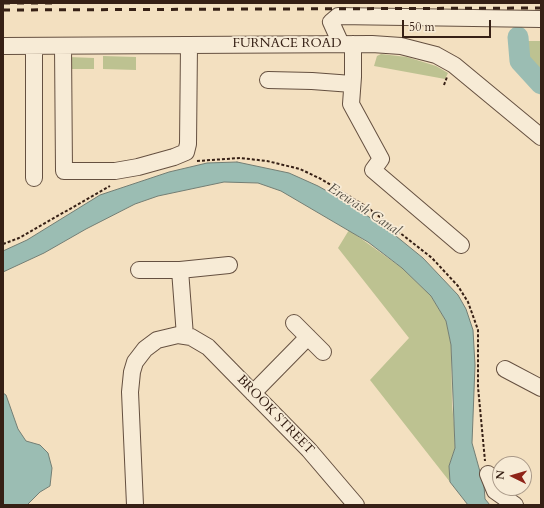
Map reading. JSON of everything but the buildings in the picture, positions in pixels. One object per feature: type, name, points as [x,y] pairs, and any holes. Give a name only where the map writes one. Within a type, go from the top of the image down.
[{"type":"street","points":[[461,245],[373,170],[381,159],[350,104],[352,84],[347,44],[331,22],[338,16],[541,19]]},
{"type":"street","name":"FURNACE ROAD","points":[[3,46],[347,44],[401,46],[436,55],[464,73],[541,137]]},
{"type":"street","points":[[64,46],[64,171],[115,171],[138,167],[186,152],[188,144],[189,45]]},
{"type":"street","points":[[34,46],[34,178]]},
{"type":"street","points":[[268,80],[352,84]]},
{"type":"street","points":[[149,266],[180,270],[220,261]]},
{"type":"street","points":[[135,505],[130,392],[132,372],[139,355],[151,344],[166,337],[185,336],[180,270]]},
{"type":"street","points":[[294,323],[323,352]]},
{"type":"street","name":"BROOK STREET","points":[[185,336],[197,340],[208,347],[309,450],[356,505]]},
{"type":"street","points":[[253,393],[308,338]]},
{"type":"street","points":[[505,369],[541,388]]},
{"type":"street","points":[[488,474],[495,491],[515,505]]},
{"type":"path","points":[[195,161],[240,158],[267,161],[300,170],[321,179],[367,207],[432,258],[458,286],[468,302],[478,330],[478,387],[485,460],[488,474]]},
{"type":"path","points":[[3,244],[19,238],[99,190],[116,183]]},
{"type":"green space","points":[[525,41],[541,41],[541,76],[526,62]]},
{"type":"green space","points":[[381,54],[407,57],[436,66],[448,73],[445,79],[374,66],[377,56]]},
{"type":"green space","points":[[103,56],[136,57],[136,70],[103,69]]},
{"type":"green space","points":[[69,57],[94,58],[94,69],[69,69]]},
{"type":"green space","points":[[349,230],[402,268],[431,296],[446,321],[451,345],[452,405],[455,448],[449,466],[450,482],[370,380],[409,338],[338,248]]},
{"type":"water","points":[[237,162],[289,173],[318,186],[350,204],[391,232],[423,258],[458,295],[466,309],[473,330],[475,365],[472,443],[484,486],[485,499],[490,505],[468,505],[450,482],[449,466],[455,448],[451,345],[446,321],[431,296],[402,268],[368,242],[281,191],[258,183],[224,182],[158,196],[135,204],[86,229],[44,253],[3,272],[3,251],[27,240],[100,195],[169,172],[207,163]]},
{"type":"water","points":[[3,393],[6,395],[18,429],[26,441],[40,445],[48,453],[52,468],[50,486],[40,492],[27,505],[3,505]]},
{"type":"waterway","points":[[518,37],[520,61],[541,84]]},
{"type":"railway","points":[[3,3],[57,3]]},
{"type":"railway","points":[[3,10],[541,8]]},
{"type":"water label","name":"Erewash Canal","points":[[364,210]]}]
